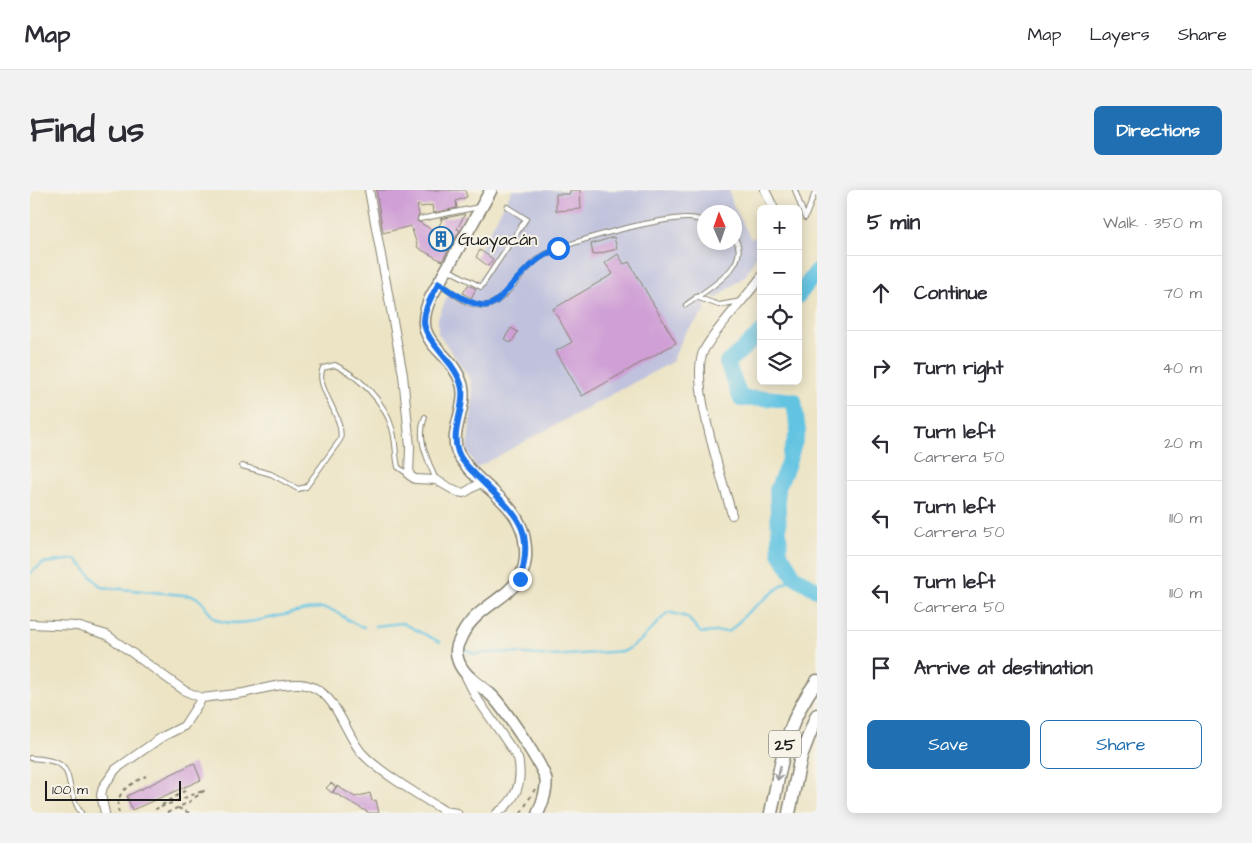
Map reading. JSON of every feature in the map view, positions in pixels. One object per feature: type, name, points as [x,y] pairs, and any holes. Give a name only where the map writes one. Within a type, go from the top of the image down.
[{"type":"highway","name":"25","points":[[771,813],[787,735],[797,712],[817,681]]},
{"type":"highway","name":"25","points":[[788,813],[801,756],[817,715]]},
{"type":"main road","points":[[491,190],[424,310],[425,332],[458,374],[462,396],[456,441],[458,453],[482,482],[515,513],[524,537],[526,553],[520,579],[509,592],[477,614],[467,624],[457,644],[457,656],[464,672],[493,696],[540,766],[546,780],[538,813]]},
{"type":"street","points":[[370,190],[403,375],[410,447],[409,475],[415,480],[436,480],[458,492],[464,493],[482,482]]},
{"type":"street","points":[[765,190],[772,205]]},
{"type":"street","points":[[732,515],[712,441],[699,375],[704,351],[757,282]]},
{"type":"street","points":[[30,624],[77,626],[107,635],[185,691],[202,698],[243,693],[272,686],[300,684],[312,687],[323,693],[331,702],[360,751],[371,762],[446,812],[457,813]]},
{"type":"street","points":[[464,672],[476,697],[518,758],[520,785],[508,813]]},
{"type":"street","points":[[105,813],[101,795],[103,787],[116,769],[162,737],[184,726],[202,698]]},
{"type":"street","points":[[497,813],[512,800]]},
{"type":"lane","points":[[795,190],[805,218],[816,190]]},
{"type":"lane","points":[[420,219],[483,206]]},
{"type":"lane","points":[[447,269],[481,287],[526,219],[508,207]]},
{"type":"lane","points":[[439,283],[464,301],[478,306],[490,305],[499,301],[536,260],[558,248],[645,224],[690,218],[697,220]]},
{"type":"lane","points":[[686,305],[734,269],[739,250]]},
{"type":"lane","points":[[696,298],[719,305],[743,301]]},
{"type":"lane","points":[[242,466],[271,474],[298,489],[306,487],[337,446],[342,435],[321,380],[323,368],[335,365],[364,387],[382,405],[393,429],[398,466],[409,475]]},
{"type":"lane","points":[[424,417],[421,425],[423,447],[436,480]]},
{"type":"lane","points":[[30,758],[57,761],[63,766],[68,777],[71,794],[81,813]]},
{"type":"path","points":[[119,813],[117,805],[119,795],[130,784],[146,776]]},
{"type":"path","points":[[521,813],[532,798],[536,784]]},
{"type":"path","points":[[167,813],[189,802],[205,790],[156,809],[186,790],[185,786]]},
{"type":"path","points":[[178,808],[190,813]]},
{"type":"shaded area","points":[[512,190],[729,190],[733,205],[697,205],[697,250],[742,250],[742,222],[751,239],[757,236],[757,254],[746,275],[717,298],[711,296],[705,305],[706,311],[685,333],[672,362],[476,468],[467,450],[473,400],[471,380],[438,333],[438,318],[448,295],[462,304],[467,296],[463,293],[469,284],[474,287],[488,266],[476,257]]},
{"type":"building","points":[[376,190],[465,190],[467,197],[456,201],[457,208],[433,213],[432,205],[422,207],[417,205],[419,215],[417,221],[436,232],[442,220],[440,219],[465,214],[457,229],[460,230],[442,261],[418,248],[411,226],[383,233]]},
{"type":"building","points":[[570,190],[580,190],[581,209],[556,211],[556,194],[570,194]]},
{"type":"building","points":[[614,237],[617,249],[593,255],[591,244]]},
{"type":"building","points":[[480,250],[493,259],[488,266],[476,257]]},
{"type":"building","points":[[618,254],[624,264],[629,262],[676,343],[582,396],[556,351],[572,342],[553,309],[613,274],[605,263]]},
{"type":"building","points":[[468,285],[476,289],[471,298],[463,293]]},
{"type":"building","points":[[511,328],[518,332],[511,343],[504,339]]},
{"type":"building","points":[[194,763],[201,780],[132,810],[127,796]]},
{"type":"building","points":[[331,783],[336,787],[332,793],[326,788]]},
{"type":"building","points":[[337,786],[355,797],[370,793],[372,801],[376,800],[379,813],[369,813],[333,792]]},
{"type":"waterway","points":[[799,295],[817,271]]},
{"type":"waterway","points":[[757,337],[727,363],[741,399],[767,398],[794,401],[798,431],[777,490],[780,553],[794,576],[817,590]]},
{"type":"waterway","points":[[30,573],[44,563],[76,559],[101,587],[194,596],[204,604],[214,618],[223,622],[250,622],[309,609],[326,608],[364,627]]},
{"type":"waterway","points":[[462,647],[474,654],[500,652],[552,656],[625,651],[641,640],[668,612],[687,617],[701,633],[730,631],[747,613],[794,576]]},
{"type":"waterway","points":[[375,626],[402,623],[440,642]]},
{"type":"place","name":"Guayacán","points":[[441,239]]},
{"type":"route","points":[[520,579],[526,553],[520,524],[515,513],[464,464],[458,453],[456,441],[462,404],[462,388],[458,374],[425,332],[423,322],[424,310],[439,283],[464,301],[478,306],[490,305],[499,301],[514,282],[536,260],[558,248]]}]
